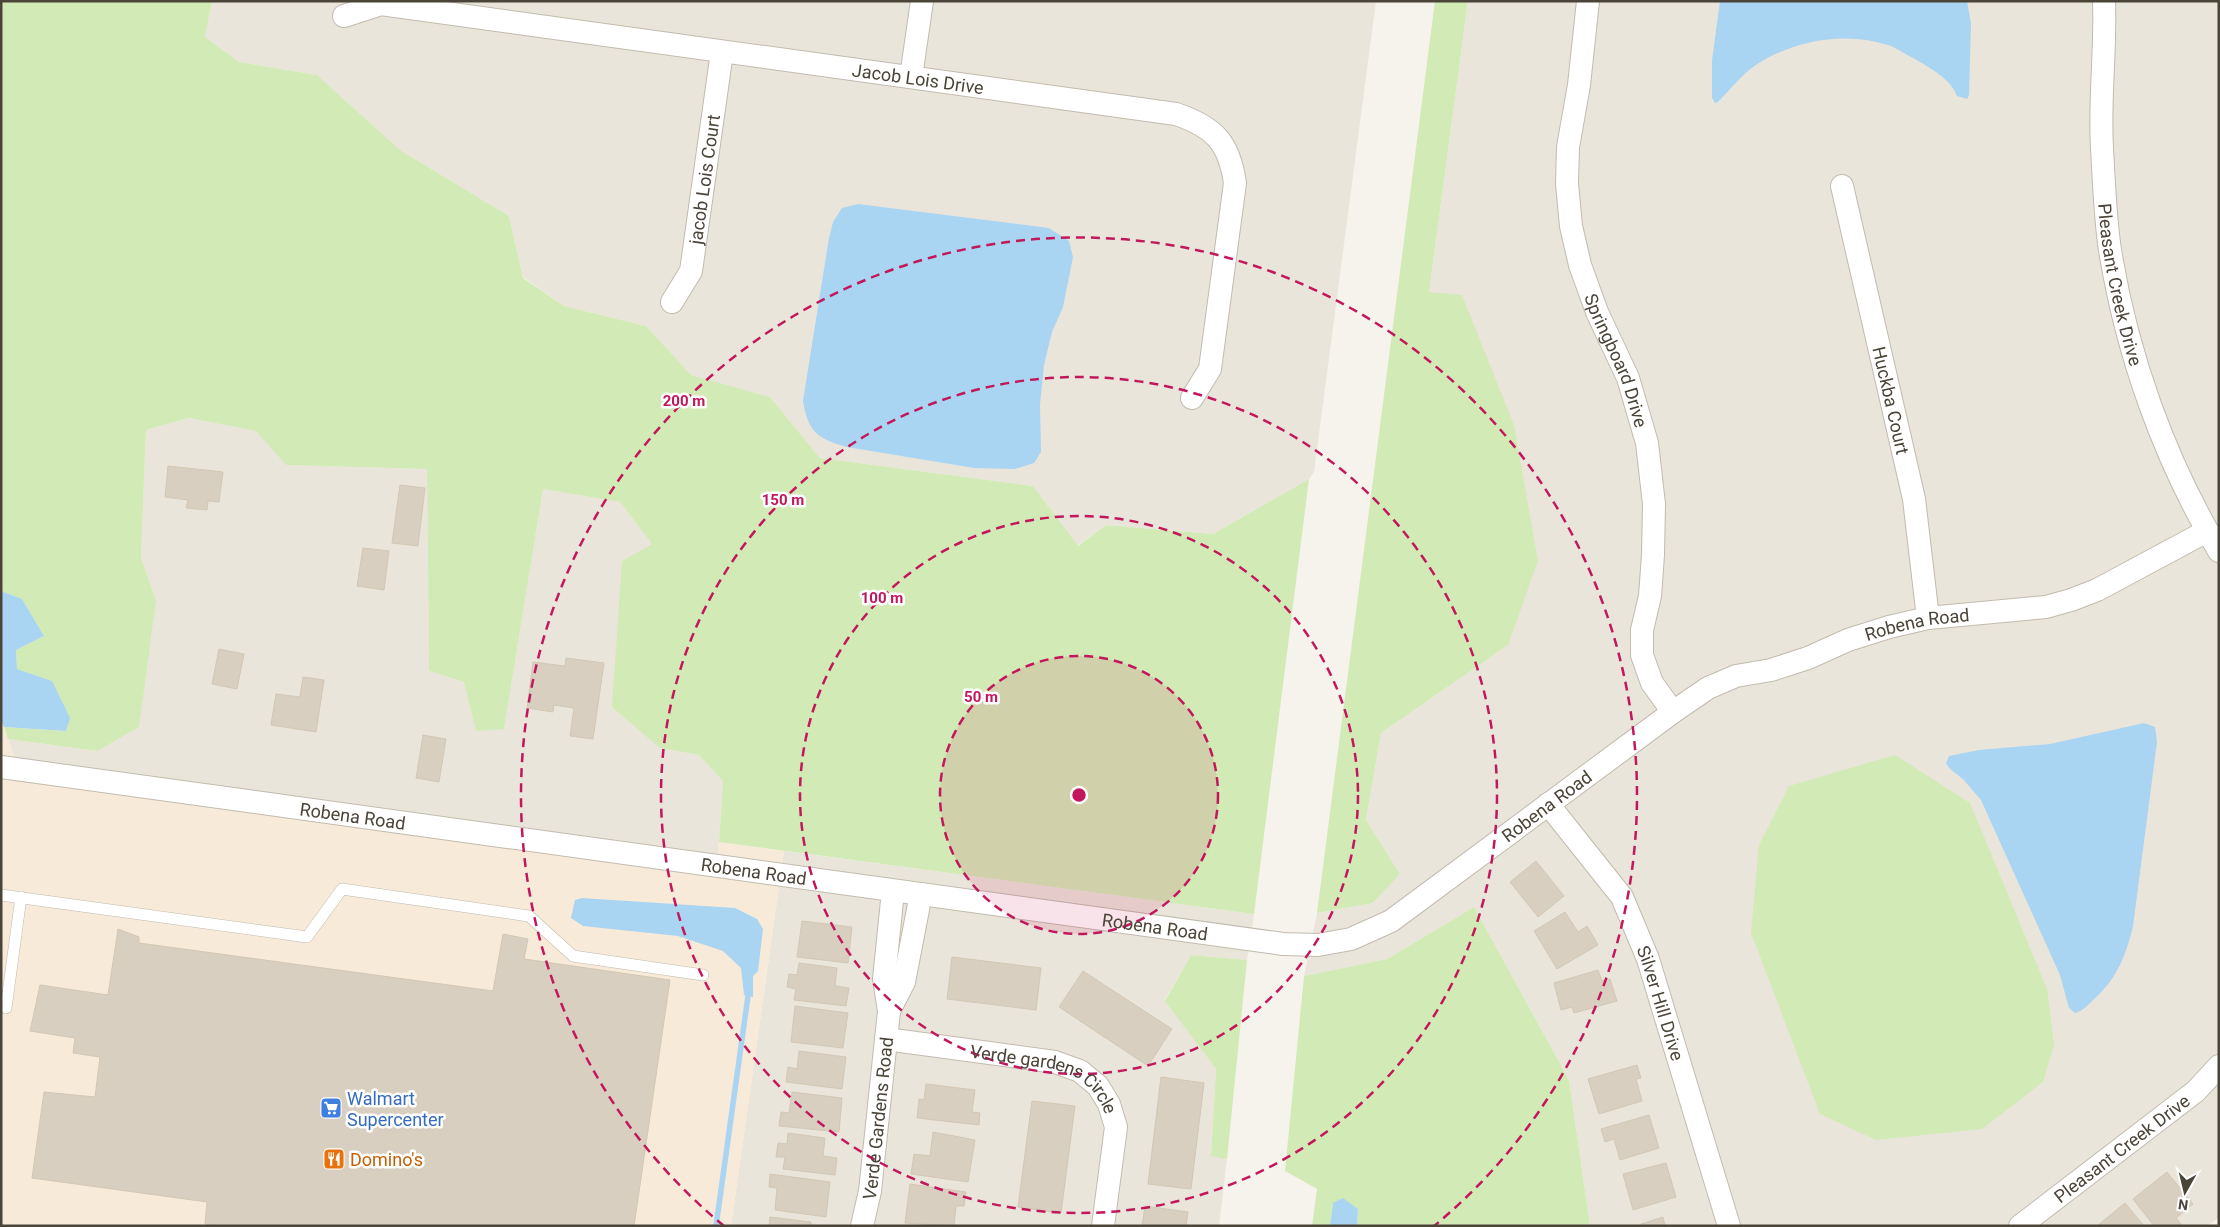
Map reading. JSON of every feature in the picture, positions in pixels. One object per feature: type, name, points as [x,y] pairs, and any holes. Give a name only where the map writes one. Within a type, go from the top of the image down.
[{"type":"street","points":[[911,77],[922,1]]},
{"type":"street","name":"Springboard Drive","points":[[1588,1],[1579,85],[1568,147],[1567,184],[1571,226],[1580,264],[1597,312],[1628,378],[1647,443],[1654,504],[1654,555],[1650,596],[1642,630],[1642,655],[1652,683],[1672,712]]},
{"type":"street","name":"Pleasant Creek Drive","points":[[2104,1],[2105,36],[2101,86],[2101,147],[2110,248],[2118,294],[2134,354],[2159,431],[2207,531],[2219,550]]},
{"type":"street","name":"Jacob Lois Drive","points":[[344,16],[381,4],[1176,114],[1201,123],[1220,140],[1232,162],[1235,183],[1210,369],[1192,398]]},
{"type":"street","name":"jacob Lois Court","points":[[672,302],[692,271],[722,52]]},
{"type":"street","name":"Huckba Court","points":[[1842,186],[1914,498],[1928,618]]},
{"type":"street","name":"Robena Road","points":[[1,767],[376,817],[1283,944],[1318,945],[1352,939],[1391,921],[1672,712],[1708,688],[1736,676],[1771,670],[1808,658],[1848,640],[1889,626],[1928,618],[2046,607],[2071,600],[2097,590],[2207,531]]},
{"type":"street","name":"Silver Hill Drive","points":[[1548,804],[1622,897],[1648,958],[1729,1226]]},
{"type":"street","name":"Verde Gardens Road","points":[[862,1226],[870,1191],[889,1011],[884,979],[893,890]]},
{"type":"street","name":"Verde Gardens Road","points":[[889,1011],[904,982],[921,894]]},
{"type":"street","name":"Verde gardens Circle","points":[[886,1039],[1055,1062],[1080,1071],[1098,1086],[1109,1104],[1116,1127],[1103,1226]]},
{"type":"street","name":"Pleasant Creek Drive","points":[[2020,1226],[2196,1091],[2219,1066]]},
{"type":"lane","points":[[1,894],[307,937],[342,890],[529,916],[573,956],[703,974]]},
{"type":"lane","points":[[6,1008],[21,897]]},
{"type":"shaded area","points":[[212,1],[1376,1],[1314,472],[1309,479],[1213,534],[1106,525],[1077,546],[1033,486],[820,458],[770,397],[690,375],[646,326],[564,306],[523,277],[509,216],[400,150],[317,75],[239,62],[205,37]]},
{"type":"shaded area","points":[[1468,1],[2219,1],[2219,1217],[2208,1226],[1590,1226],[1569,1080],[1474,907],[1387,959],[1304,976],[1317,913],[1373,903],[1400,874],[1366,820],[1381,733],[1508,645],[1429,292]]},
{"type":"shaded area","points":[[189,418],[257,431],[286,465],[427,469],[429,671],[464,682],[504,728],[543,489],[620,502],[652,544],[660,748],[699,755],[723,781],[718,855],[15,760],[8,739],[97,751],[156,600],[141,558],[146,430]]},
{"type":"shaded area","points":[[1,720],[16,760],[718,855],[719,842],[784,851],[731,1226],[1,1226]]},
{"type":"shaded area","points":[[784,851],[1254,914],[1247,960],[1191,955],[1165,1000],[1216,1069],[1211,1155],[1227,1159],[1219,1226],[731,1226]]},
{"type":"green space","points":[[1,1],[212,1],[205,37],[239,62],[317,75],[400,150],[509,216],[523,278],[564,306],[646,326],[691,375],[770,397],[820,458],[1033,486],[1078,546],[1106,525],[1213,534],[1309,479],[1254,914],[719,842],[723,781],[699,755],[660,748],[612,707],[622,561],[652,544],[620,502],[543,489],[504,729],[476,731],[464,682],[429,671],[427,469],[286,465],[256,431],[189,418],[146,430],[141,558],[156,600],[139,727],[97,751],[8,739],[4,727],[66,731],[52,681],[17,669],[16,650],[44,636],[22,599],[1,591]]},
{"type":"green space","points":[[1435,1],[1468,1],[1429,292],[1462,295],[1514,425],[1538,561],[1508,645],[1381,733],[1366,820],[1400,874],[1373,903],[1317,913]]},
{"type":"green space","points":[[1895,755],[1970,803],[2047,989],[2054,1045],[2043,1082],[1982,1129],[1876,1140],[1820,1114],[1751,933],[1759,845],[1789,786]]},
{"type":"green space","points":[[1474,907],[1569,1080],[1590,1226],[1357,1226],[1358,1209],[1333,1203],[1330,1226],[1312,1226],[1317,1189],[1285,1171],[1304,976],[1387,959]]},
{"type":"green space","points":[[1191,955],[1247,960],[1227,1159],[1211,1156],[1216,1069],[1165,1001]]},
{"type":"water","points":[[1720,1],[1967,1],[1971,24],[1969,95],[1967,99],[1957,96],[1950,84],[1939,74],[1891,46],[1872,41],[1837,39],[1803,44],[1771,56],[1741,77],[1715,103],[1712,98],[1712,61]]},
{"type":"water","points":[[858,204],[1049,228],[1069,241],[1073,257],[1063,307],[1052,332],[1044,365],[1040,404],[1041,452],[1034,463],[1015,469],[974,468],[847,447],[829,441],[816,433],[811,427],[803,401],[829,238],[833,222],[842,208]]},
{"type":"water","points":[[1,591],[22,599],[44,636],[16,650],[17,669],[52,681],[70,718],[66,731],[4,727],[1,720]]},
{"type":"water","points":[[2144,723],[2155,727],[2157,742],[2133,926],[2124,957],[2115,975],[2087,1006],[2075,1013],[2069,1008],[2060,975],[1981,800],[1946,763],[1949,756],[1979,750],[2050,744]]},
{"type":"water","points":[[582,898],[735,908],[757,919],[763,929],[758,971],[753,976],[753,997],[744,995],[741,968],[723,951],[678,936],[583,926],[571,918],[575,900]]},
{"type":"water","points":[[1343,1198],[1358,1209],[1357,1226],[1330,1226],[1333,1203]]},
{"type":"building","points":[[168,466],[223,472],[219,502],[208,501],[207,510],[186,508],[188,500],[165,497]]},
{"type":"building","points":[[400,485],[425,488],[418,546],[392,543]]},
{"type":"building","points":[[363,548],[389,551],[384,590],[357,586]]},
{"type":"building","points":[[219,649],[244,654],[237,689],[212,684]]},
{"type":"building","points":[[566,658],[604,663],[593,739],[570,736],[574,708],[554,705],[553,712],[527,708],[533,662],[565,666]]},
{"type":"building","points":[[303,677],[324,680],[316,732],[271,725],[276,694],[300,697]]},
{"type":"building","points":[[423,735],[446,739],[439,782],[416,778]]},
{"type":"building","points":[[1536,861],[1564,896],[1538,917],[1510,882]]},
{"type":"building","points":[[1565,912],[1578,932],[1587,926],[1598,945],[1557,969],[1534,931]]},
{"type":"building","points":[[802,921],[852,927],[848,963],[797,957]]},
{"type":"building","points":[[118,929],[139,937],[139,943],[493,991],[503,934],[528,939],[524,959],[670,980],[634,1226],[221,1226],[205,1224],[207,1202],[32,1178],[44,1092],[95,1097],[100,1057],[73,1053],[75,1038],[30,1031],[40,985],[108,995]]},
{"type":"building","points":[[952,957],[1041,968],[1036,1010],[947,999]]},
{"type":"building","points":[[799,963],[837,968],[835,986],[849,988],[846,1006],[794,1000],[796,989],[787,987],[789,974],[797,975]]},
{"type":"building","points":[[1598,970],[1602,981],[1610,979],[1617,1001],[1574,1013],[1572,1007],[1561,1010],[1554,983]]},
{"type":"building","points":[[1083,971],[1172,1029],[1148,1066],[1059,1007]]},
{"type":"building","points":[[795,1006],[848,1013],[843,1048],[791,1042]]},
{"type":"building","points":[[799,1051],[846,1057],[842,1089],[786,1082],[788,1067],[797,1069]]},
{"type":"building","points":[[1637,1065],[1641,1078],[1636,1079],[1642,1101],[1599,1114],[1588,1079]]},
{"type":"building","points":[[1161,1077],[1204,1083],[1191,1189],[1148,1184]]},
{"type":"building","points":[[926,1084],[975,1090],[972,1112],[980,1113],[979,1125],[917,1118],[919,1099],[924,1100]]},
{"type":"building","points":[[792,1092],[842,1098],[839,1132],[779,1126],[781,1112],[789,1113]]},
{"type":"building","points":[[1032,1101],[1075,1106],[1061,1213],[1018,1207]]},
{"type":"building","points":[[1649,1115],[1659,1148],[1620,1160],[1614,1139],[1605,1142],[1601,1129]]},
{"type":"building","points":[[933,1132],[975,1140],[968,1182],[911,1174],[914,1154],[930,1156]]},
{"type":"building","points":[[788,1133],[825,1138],[823,1156],[837,1158],[835,1175],[783,1169],[785,1157],[776,1157],[778,1143],[787,1144]]},
{"type":"building","points":[[1666,1163],[1676,1197],[1633,1210],[1623,1174]]},
{"type":"building","points":[[2167,1172],[2193,1204],[2176,1218],[2181,1224],[2178,1226],[2154,1226],[2133,1199]]},
{"type":"building","points":[[770,1174],[830,1182],[826,1217],[775,1210],[777,1188],[769,1187]]},
{"type":"building","points":[[910,1184],[966,1192],[964,1206],[956,1206],[954,1226],[905,1223]]},
{"type":"building","points":[[2125,1203],[2144,1226],[2097,1226]]},
{"type":"building","points":[[1145,1206],[1188,1212],[1186,1226],[1142,1226]]},
{"type":"building","points":[[770,1217],[811,1222],[811,1226],[769,1226]]},
{"type":"building","points":[[1663,1217],[1665,1226],[1642,1226],[1641,1224]]},
{"type":"waterway","points":[[716,1226],[748,996]]},
{"type":"place","name":"Walmart Supercenter","points":[[331,1108]]},
{"type":"place","name":"Domino's","points":[[334,1159]]}]
